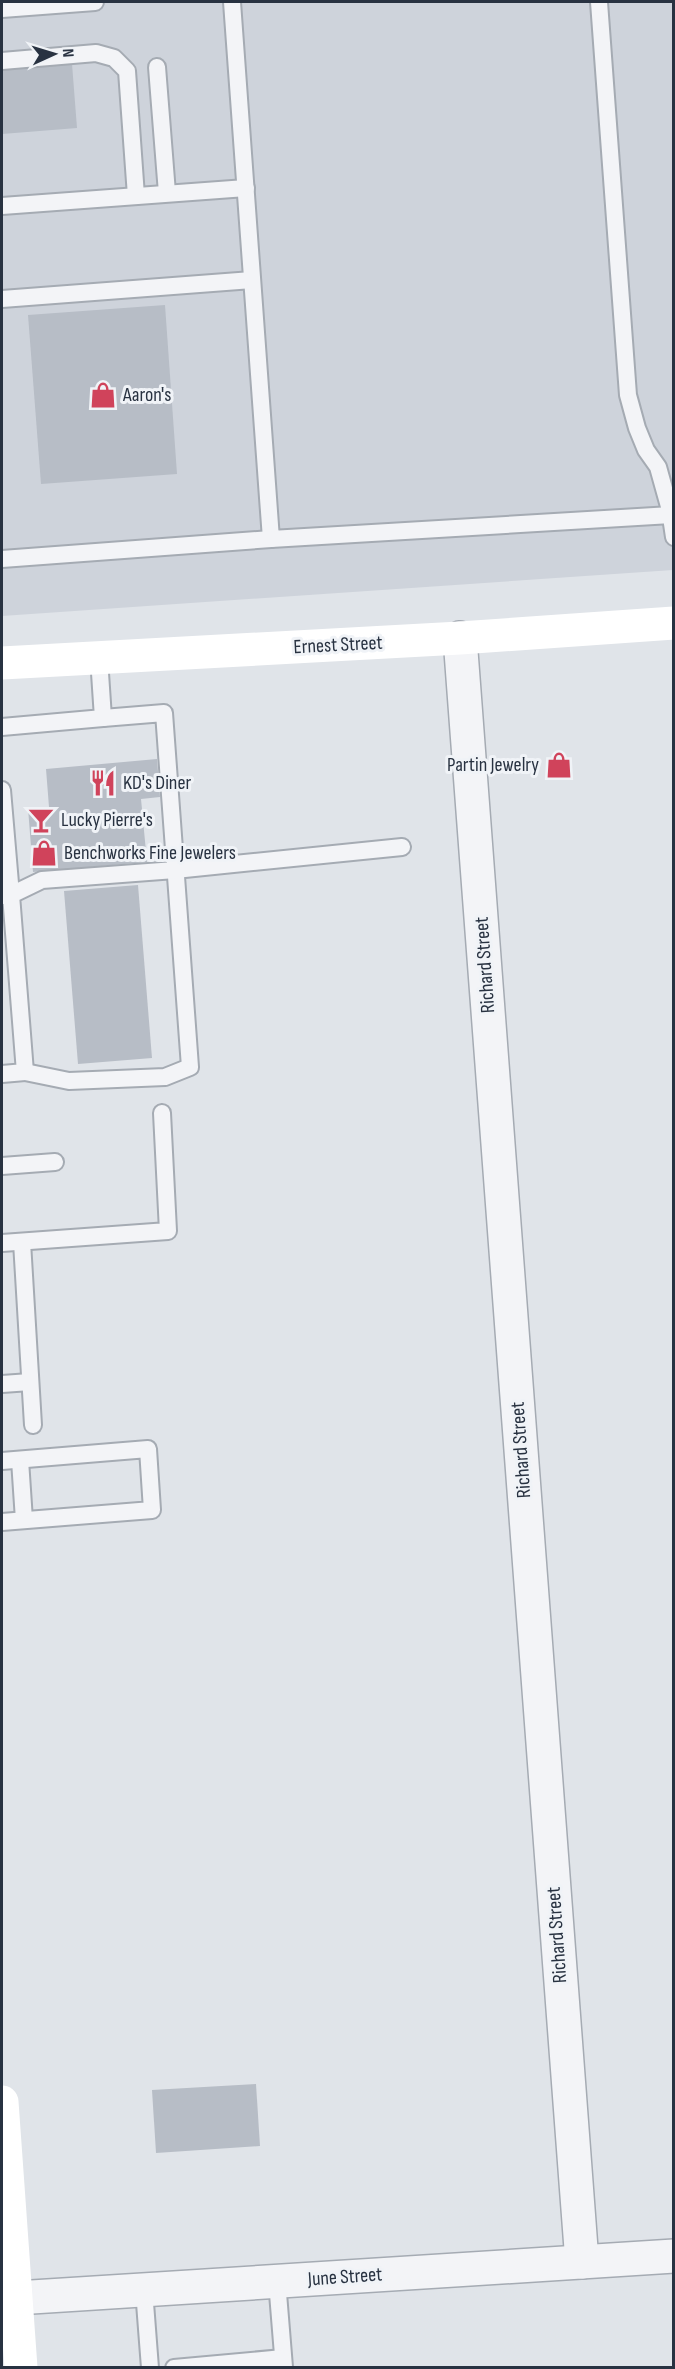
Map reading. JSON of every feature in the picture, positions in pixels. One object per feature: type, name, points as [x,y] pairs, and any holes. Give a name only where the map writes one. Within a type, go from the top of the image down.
[{"type":"street","name":"Ernest Street","points":[[2,663],[460,638],[674,623]]},
{"type":"street","name":"Richard Street","points":[[460,638],[582,2262]]},
{"type":"street","points":[[2,2102],[9,2297],[14,2350]]},
{"type":"street","name":"June Street","points":[[9,2297],[674,2256]]},
{"type":"lane","points":[[2,9],[94,2]]},
{"type":"lane","points":[[232,2],[271,539]]},
{"type":"lane","points":[[599,2],[628,395],[646,450],[658,467],[671,515],[674,537]]},
{"type":"lane","points":[[2,61],[96,53],[114,58],[127,71],[136,196]]},
{"type":"lane","points":[[157,67],[166,194]]},
{"type":"lane","points":[[2,206],[246,188]]},
{"type":"lane","points":[[2,299],[252,280]]},
{"type":"lane","points":[[2,559],[271,539],[671,515]]},
{"type":"lane","points":[[99,658],[103,718]]},
{"type":"lane","points":[[2,727],[164,713],[190,1067],[165,1077],[69,1081],[25,1071],[2,1074]]},
{"type":"lane","points":[[2,790],[6,895],[25,1071]]},
{"type":"lane","points":[[6,895],[42,880],[175,870],[402,847]]},
{"type":"lane","points":[[2,1243],[168,1231],[162,1113]]},
{"type":"lane","points":[[2,1166],[55,1162]]},
{"type":"lane","points":[[22,1242],[33,1425]]},
{"type":"lane","points":[[2,1384],[30,1382]]},
{"type":"lane","points":[[2,1461],[148,1449],[152,1510],[2,1522]]},
{"type":"lane","points":[[20,1460],[24,1520]]},
{"type":"lane","points":[[174,2367],[284,2363],[277,2281]]},
{"type":"lane","points":[[144,2290],[150,2367]]},
{"type":"shaded area","points":[[2,2],[673,2],[673,570],[2,616]]},
{"type":"building","points":[[72,64],[77,128],[2,134],[2,70]]},
{"type":"building","name":"Aaron's","points":[[165,305],[177,474],[41,484],[28,315]]},
{"type":"building","points":[[157,759],[160,797],[141,799],[147,862],[33,872],[28,808],[49,807],[46,769]]},
{"type":"building","points":[[138,885],[152,1058],[78,1064],[64,891]]},
{"type":"building","points":[[256,2084],[260,2146],[156,2153],[152,2090]]},
{"type":"place","name":"Aaron's","points":[[103,395]]},
{"type":"place","name":"Partin Jewelry","points":[[559,765]]},
{"type":"place","name":"KD's Diner","points":[[103,783]]},
{"type":"place","name":"Lucky Pierre's","points":[[41,820]]},
{"type":"place","name":"Benchworks Fine Jewelers","points":[[44,853]]}]
